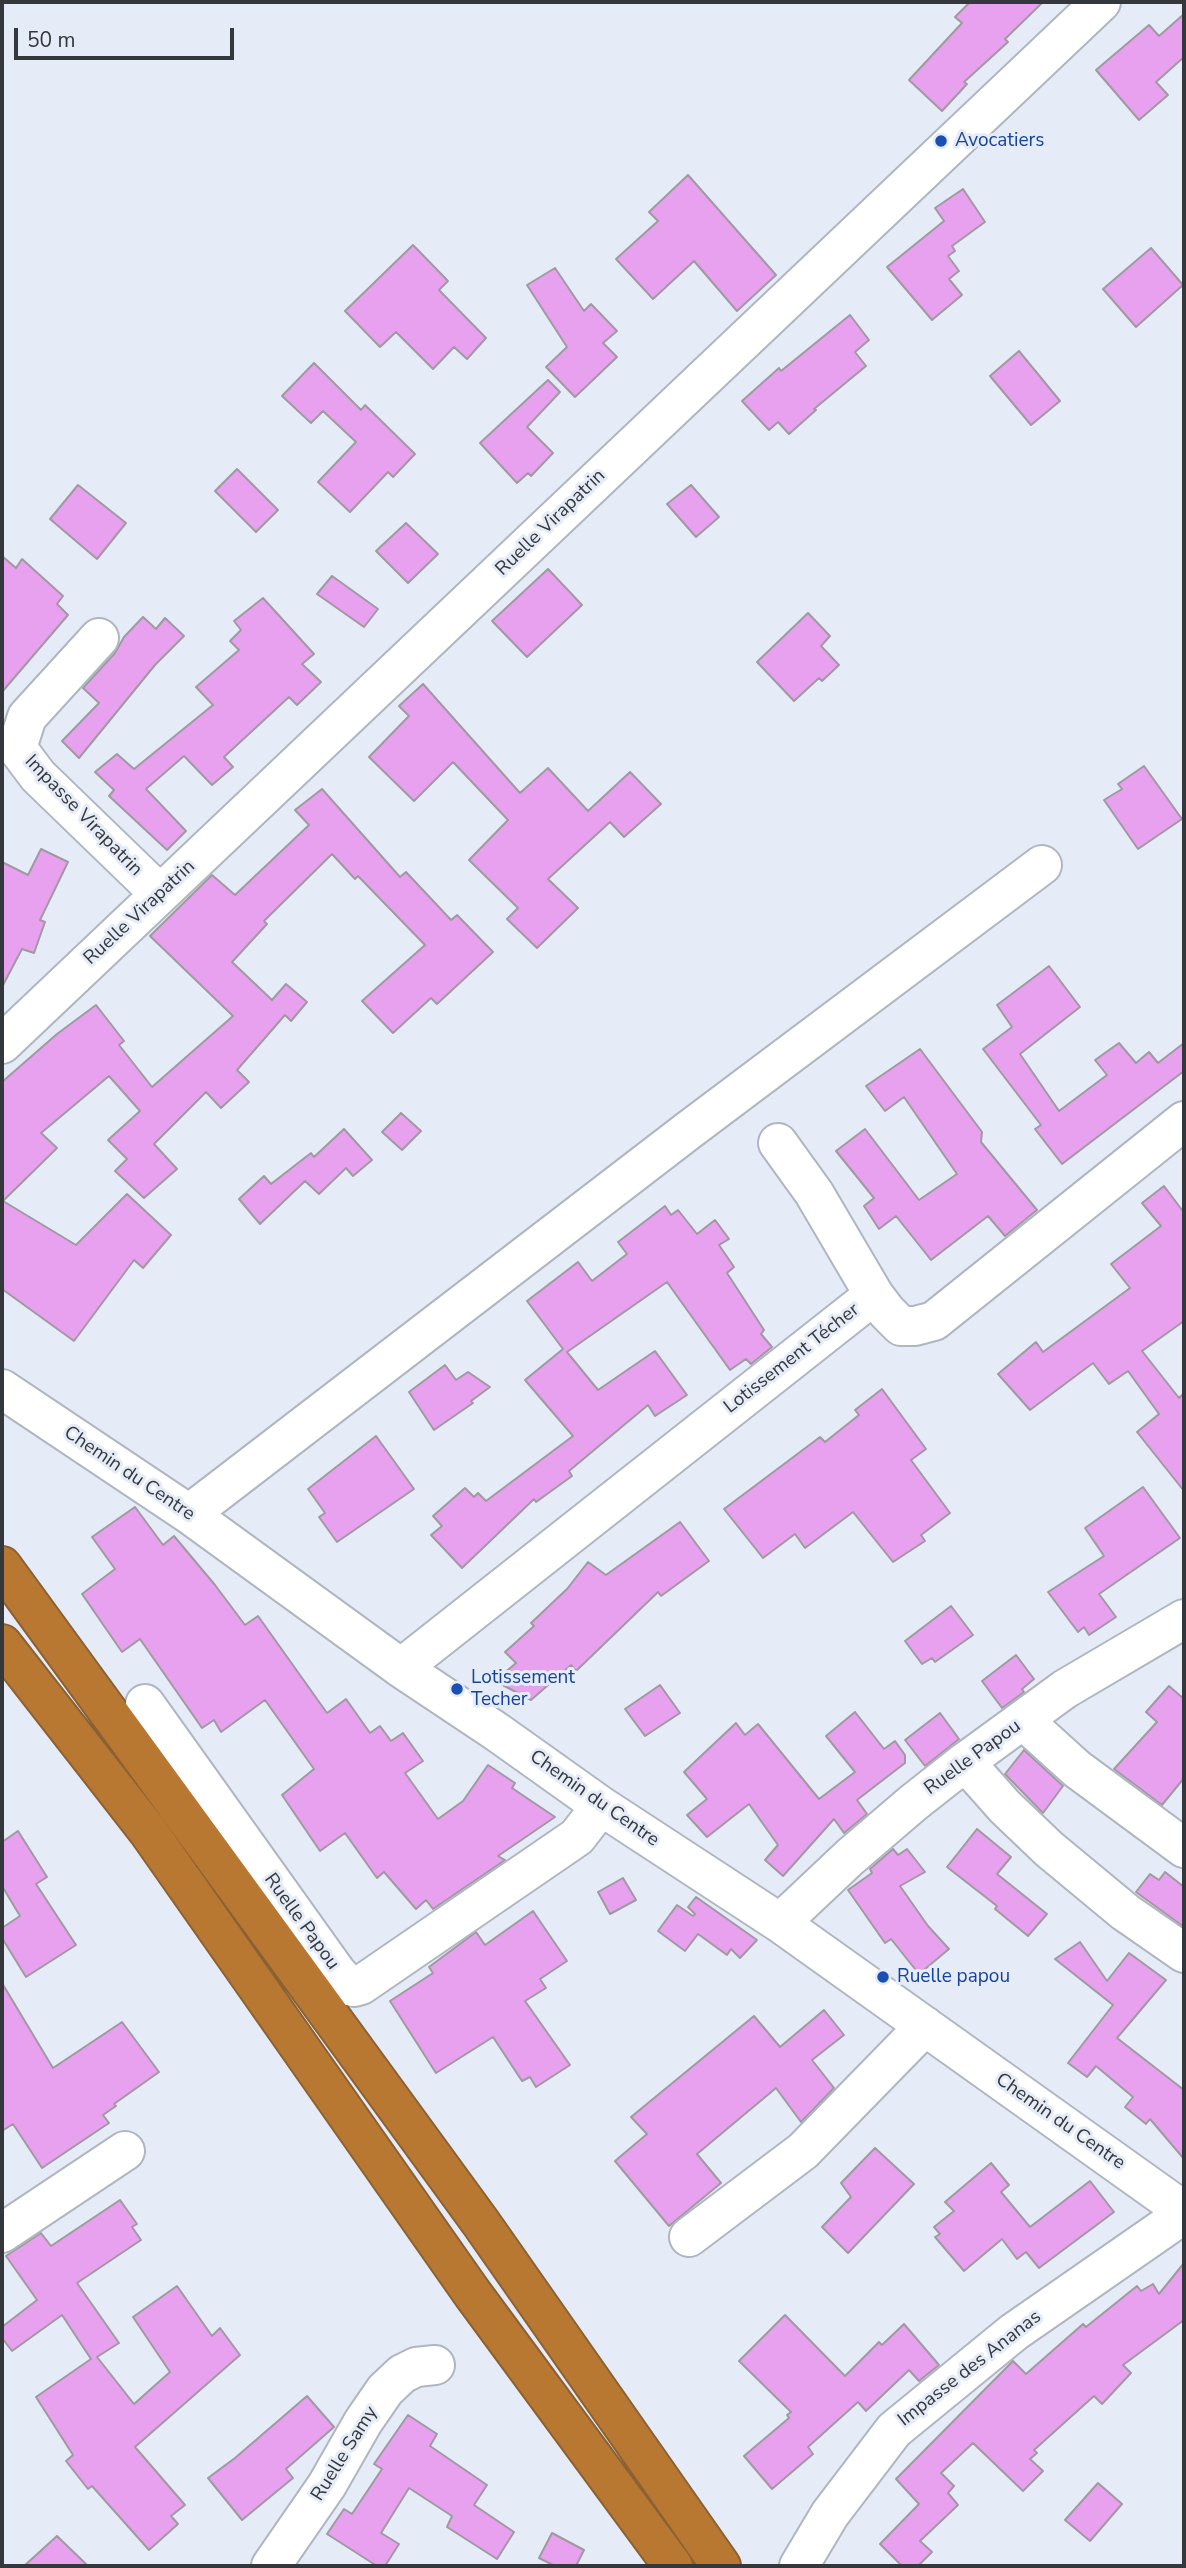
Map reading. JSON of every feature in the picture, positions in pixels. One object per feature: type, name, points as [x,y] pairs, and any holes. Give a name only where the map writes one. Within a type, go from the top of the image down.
[{"type":"highway","points":[[2,1566],[481,2223],[722,2566]]},
{"type":"highway","points":[[2,1644],[13,1663],[148,1831],[472,2293],[673,2566]]},
{"type":"street","name":"Ruelle Virapatrin","points":[[2,1044],[1101,2]]},
{"type":"street","name":"Impasse Virapatrin","points":[[99,638],[27,717],[17,748],[38,776],[160,894]]},
{"type":"street","points":[[189,1514],[700,1122],[1042,865]]},
{"type":"street","name":"Lotissement Técher","points":[[401,1668],[874,1295],[901,1326],[934,1321],[1184,1121]]},
{"type":"street","points":[[778,1143],[814,1193],[874,1295]]},
{"type":"street","name":"Chemin du Centre","points":[[2,1389],[189,1514],[401,1668],[601,1806],[780,1923],[1184,2212]]},
{"type":"street","name":"Ruelle Papou","points":[[780,1923],[849,1857],[965,1762],[1065,1689],[1184,1619]]},
{"type":"street","name":"Ruelle Papou","points":[[145,1704],[337,1973],[349,1986],[361,1985],[577,1837],[601,1806]]},
{"type":"street","points":[[1024,1721],[1077,1769],[1184,1848]]},
{"type":"street","points":[[965,1762],[1049,1849],[1125,1912],[1184,1954]]},
{"type":"street","points":[[689,2237],[803,2151],[925,2026]]},
{"type":"street","points":[[2,2233],[125,2151]]},
{"type":"street","name":"Impasse des Ananas","points":[[799,2566],[830,2514],[894,2430],[1014,2332],[1184,2212]]},
{"type":"street","name":"Ruelle Samy","points":[[271,2566],[327,2485],[384,2390],[402,2374],[415,2367],[435,2365]]},
{"type":"building","points":[[970,2],[1043,2],[1005,39],[1008,42],[964,82],[967,84],[942,111],[909,80],[962,23],[955,17]]},
{"type":"building","points":[[1184,14],[1184,57],[1156,82],[1168,95],[1139,120],[1096,70],[1149,25],[1159,36]]},
{"type":"building","points":[[688,175],[776,275],[737,311],[694,261],[653,299],[616,259],[658,221],[649,212]]},
{"type":"building","points":[[963,189],[985,222],[952,246],[955,251],[948,256],[959,271],[949,279],[962,295],[932,320],[887,267],[944,221],[935,208]]},
{"type":"building","points":[[413,245],[448,281],[439,290],[486,338],[467,359],[454,347],[433,369],[396,332],[380,347],[345,311]]},
{"type":"building","points":[[1151,248],[1183,285],[1136,327],[1103,289]]},
{"type":"building","points":[[555,268],[584,311],[591,304],[617,331],[603,343],[617,357],[575,397],[546,367],[567,347],[527,285]]},
{"type":"building","points":[[850,315],[869,340],[855,352],[866,366],[814,409],[816,410],[789,434],[778,422],[769,430],[742,401],[779,368],[781,371]]},
{"type":"building","points":[[1019,351],[1060,401],[1031,425],[990,376]]},
{"type":"building","points":[[314,363],[361,410],[365,405],[415,454],[393,477],[388,472],[350,512],[318,482],[356,442],[323,411],[311,423],[282,396]]},
{"type":"building","points":[[548,380],[560,392],[527,427],[553,453],[531,476],[528,473],[517,483],[480,443]]},
{"type":"building","points":[[237,469],[278,510],[256,532],[215,491]]},
{"type":"building","points":[[78,485],[126,523],[97,559],[50,519]]},
{"type":"building","points":[[691,485],[719,517],[696,537],[667,504]]},
{"type":"building","points":[[406,523],[438,554],[408,583],[376,551]]},
{"type":"building","points":[[2,556],[16,568],[22,559],[63,596],[57,604],[68,615],[2,692]]},
{"type":"building","points":[[548,569],[582,605],[527,657],[492,621]]},
{"type":"building","points":[[332,576],[378,609],[364,627],[317,594]]},
{"type":"building","points":[[263,598],[314,654],[302,664],[321,682],[297,705],[289,697],[224,757],[233,767],[212,785],[184,756],[146,789],[186,831],[167,850],[109,796],[114,790],[95,772],[117,754],[134,769],[213,705],[196,687],[239,650],[230,641],[241,630],[234,621]]},
{"type":"building","points":[[808,613],[830,636],[821,646],[839,665],[822,681],[819,678],[794,701],[757,662]]},
{"type":"building","points":[[143,617],[156,629],[165,618],[184,636],[155,665],[79,758],[62,741],[99,703],[83,688]]},
{"type":"building","points":[[423,684],[520,793],[548,768],[588,811],[630,772],[661,804],[624,837],[610,822],[548,879],[578,908],[537,948],[507,919],[518,908],[469,860],[508,820],[453,762],[414,801],[369,757],[409,716],[399,706]]},
{"type":"building","points":[[1144,766],[1182,819],[1138,849],[1104,800],[1122,789],[1118,784]]},
{"type":"building","points":[[322,789],[400,877],[406,872],[451,920],[457,915],[493,952],[437,1004],[431,998],[393,1033],[362,1001],[425,945],[358,876],[355,879],[332,854],[264,921],[267,924],[232,962],[272,1000],[286,984],[307,1002],[291,1021],[285,1015],[237,1070],[249,1082],[221,1108],[206,1092],[154,1144],[177,1169],[144,1198],[115,1171],[127,1159],[108,1140],[140,1111],[109,1076],[41,1133],[57,1148],[3,1201],[76,1245],[127,1194],[171,1235],[143,1268],[134,1260],[74,1341],[2,1289],[2,1082],[57,1034],[96,1005],[124,1041],[119,1045],[152,1087],[233,1016],[150,936],[212,875],[235,895],[309,825],[295,810]]},
{"type":"building","points":[[41,849],[68,862],[40,920],[45,922],[34,953],[22,949],[2,987],[2,862],[28,875]]},
{"type":"building","points":[[1049,966],[1080,1007],[1020,1054],[1059,1111],[1107,1075],[1095,1060],[1119,1043],[1136,1063],[1149,1052],[1158,1063],[1184,1043],[1184,1071],[1062,1164],[1035,1129],[1041,1125],[983,1049],[1012,1027],[997,1005]]},
{"type":"building","points":[[920,1049],[982,1132],[981,1142],[1037,1210],[1005,1236],[988,1216],[931,1260],[896,1216],[879,1229],[864,1206],[874,1198],[836,1151],[865,1129],[919,1200],[957,1174],[904,1097],[885,1111],[866,1086]]},
{"type":"building","points":[[401,1113],[421,1131],[402,1150],[382,1132]]},
{"type":"building","points":[[344,1129],[372,1160],[353,1176],[346,1168],[319,1194],[305,1181],[260,1224],[239,1199],[264,1176],[271,1184],[311,1153],[314,1157]]},
{"type":"building","points":[[1164,1186],[1182,1210],[1184,1208],[1184,1321],[1142,1351],[1179,1398],[1184,1393],[1184,1491],[1137,1432],[1159,1414],[1128,1371],[1109,1384],[1093,1363],[1030,1410],[998,1374],[1036,1342],[1043,1352],[1130,1288],[1111,1264],[1161,1226],[1142,1203]]},
{"type":"building","points":[[665,1206],[671,1215],[678,1210],[697,1234],[715,1220],[729,1239],[719,1245],[734,1267],[727,1273],[764,1330],[761,1334],[772,1347],[751,1364],[746,1359],[730,1370],[667,1282],[567,1352],[598,1390],[655,1351],[687,1395],[655,1416],[648,1405],[569,1471],[572,1476],[536,1502],[534,1499],[462,1568],[431,1535],[442,1526],[433,1516],[465,1488],[474,1497],[478,1493],[486,1501],[573,1436],[525,1380],[563,1349],[527,1301],[578,1262],[592,1281],[627,1254],[618,1242]]},
{"type":"building","points":[[445,1365],[456,1380],[468,1372],[490,1387],[471,1401],[473,1403],[434,1430],[409,1392]]},
{"type":"building","points":[[882,1389],[926,1449],[911,1460],[950,1513],[921,1535],[925,1541],[893,1562],[853,1512],[805,1548],[795,1534],[763,1558],[724,1509],[820,1437],[825,1442],[859,1415],[855,1410]]},
{"type":"building","points":[[376,1436],[414,1489],[337,1542],[319,1517],[325,1513],[308,1489]]},
{"type":"building","points":[[1143,1487],[1180,1538],[1099,1594],[1116,1617],[1089,1635],[1084,1627],[1078,1632],[1048,1592],[1104,1556],[1085,1528]]},
{"type":"building","points":[[135,1507],[163,1545],[174,1536],[245,1625],[258,1616],[327,1713],[346,1699],[370,1733],[380,1726],[391,1741],[403,1733],[423,1761],[405,1773],[438,1819],[463,1801],[488,1765],[515,1783],[512,1788],[555,1817],[498,1856],[505,1860],[433,1909],[426,1900],[416,1909],[384,1872],[377,1878],[345,1833],[320,1851],[282,1795],[314,1769],[265,1700],[221,1732],[214,1720],[202,1728],[140,1639],[122,1652],[82,1594],[115,1569],[92,1537]]},
{"type":"building","points":[[680,1522],[709,1561],[661,1596],[658,1592],[576,1671],[571,1665],[531,1700],[495,1681],[516,1663],[505,1652],[534,1626],[531,1623],[567,1589],[588,1562],[606,1575]]},
{"type":"building","points":[[951,1606],[973,1635],[935,1662],[932,1658],[922,1664],[905,1641]]},
{"type":"building","points":[[1016,1655],[1034,1679],[1022,1689],[1024,1692],[1002,1708],[982,1681]]},
{"type":"building","points":[[660,1685],[680,1713],[645,1736],[625,1709]]},
{"type":"building","points":[[1169,1686],[1184,1699],[1184,1778],[1162,1805],[1114,1769],[1157,1722],[1146,1712]]},
{"type":"building","points":[[855,1712],[884,1749],[895,1741],[905,1755],[905,1763],[857,1800],[867,1814],[844,1833],[834,1819],[783,1876],[765,1860],[778,1845],[749,1804],[707,1837],[687,1815],[707,1799],[684,1772],[736,1723],[745,1735],[758,1724],[819,1799],[855,1772],[826,1736]]},
{"type":"building","points":[[940,1713],[959,1739],[925,1766],[905,1740]]},
{"type":"building","points":[[1024,1750],[1063,1786],[1043,1813],[1005,1774]]},
{"type":"building","points":[[977,1829],[1011,1857],[997,1874],[1047,1914],[1028,1936],[995,1909],[997,1906],[947,1867]]},
{"type":"building","points":[[18,1831],[47,1877],[36,1884],[76,1945],[26,1977],[2,1938],[2,1928],[20,1916],[2,1886],[2,1842]]},
{"type":"building","points":[[893,1849],[898,1855],[907,1849],[925,1872],[900,1886],[928,1926],[949,1949],[919,1974],[891,1939],[885,1943],[848,1890],[872,1873],[870,1869]]},
{"type":"building","points":[[1165,1872],[1184,1887],[1184,1927],[1136,1892],[1150,1874],[1159,1880]]},
{"type":"building","points":[[623,1878],[636,1900],[610,1914],[598,1892]]},
{"type":"building","points":[[696,1897],[757,1940],[740,1958],[731,1949],[727,1955],[698,1934],[685,1951],[658,1931],[677,1905],[693,1916],[695,1914],[688,1907]]},
{"type":"building","points":[[533,1911],[567,1961],[540,1979],[546,1988],[525,2001],[570,2065],[536,2087],[530,2077],[522,2081],[493,2037],[436,2073],[390,2001],[433,1973],[429,1967],[476,1932],[485,1945]]},
{"type":"building","points":[[1080,1942],[1107,1981],[1129,1953],[1166,1980],[1117,2038],[1184,2090],[1184,2159],[1150,2119],[1146,2124],[1125,2107],[1133,2097],[1096,2066],[1087,2077],[1068,2063],[1113,2005],[1055,1959]]},
{"type":"building","points":[[2,1983],[53,2068],[122,2022],[159,2072],[103,2115],[109,2123],[42,2168],[13,2124],[2,2131]]},
{"type":"building","points":[[824,2010],[844,2035],[812,2060],[834,2088],[801,2122],[776,2088],[697,2154],[721,2183],[669,2226],[615,2161],[647,2134],[631,2117],[754,2016],[780,2047]]},
{"type":"building","points":[[875,2148],[914,2184],[848,2253],[822,2227],[851,2197],[841,2183]]},
{"type":"building","points":[[991,2163],[1009,2185],[1001,2192],[1030,2227],[1090,2181],[1114,2212],[1039,2268],[1026,2252],[1017,2259],[1002,2239],[964,2271],[935,2237],[940,2234],[934,2227],[954,2211],[945,2202]]},
{"type":"building","points":[[120,2200],[137,2224],[132,2227],[141,2240],[77,2283],[119,2343],[97,2357],[134,2404],[170,2372],[133,2317],[177,2286],[212,2336],[220,2328],[240,2355],[135,2447],[185,2505],[171,2516],[178,2524],[149,2550],[92,2486],[88,2489],[66,2461],[73,2455],[36,2397],[91,2359],[62,2315],[12,2351],[2,2338],[2,2327],[37,2300],[6,2256],[41,2233],[51,2246]]},
{"type":"building","points":[[1184,2263],[1184,2320],[1123,2365],[1131,2373],[1102,2404],[1094,2396],[1034,2450],[1037,2453],[1030,2459],[1043,2471],[1023,2491],[973,2443],[941,2473],[954,2486],[948,2493],[958,2505],[920,2541],[932,2552],[918,2566],[902,2566],[880,2544],[919,2504],[896,2479],[1013,2361],[1026,2374],[1083,2324],[1086,2327],[1137,2286],[1141,2291],[1153,2284],[1159,2294]]},
{"type":"building","points":[[785,2315],[845,2376],[879,2342],[882,2345],[904,2324],[939,2365],[919,2381],[909,2370],[866,2411],[858,2402],[808,2447],[813,2454],[772,2489],[744,2456],[789,2418],[787,2415],[791,2412],[739,2361]]},
{"type":"building","points":[[307,2396],[334,2427],[286,2469],[293,2478],[242,2520],[208,2478]]},
{"type":"building","points":[[408,2415],[437,2434],[430,2446],[487,2485],[474,2505],[514,2532],[497,2559],[447,2527],[452,2516],[409,2488],[381,2533],[399,2544],[385,2566],[377,2566],[327,2534],[344,2509],[352,2514],[382,2469],[374,2464]]},
{"type":"building","points":[[1098,2483],[1122,2504],[1090,2541],[1065,2520]]},
{"type":"building","points":[[552,2533],[584,2550],[576,2566],[555,2566],[539,2558]]},
{"type":"building","points":[[57,2536],[88,2566],[24,2566]]},
{"type":"place","name":"Avocatiers","points":[[941,141]]},
{"type":"place","name":"Lotissement Techer","points":[[457,1689]]},
{"type":"place","name":"Ruelle papou","points":[[883,1977]]}]
